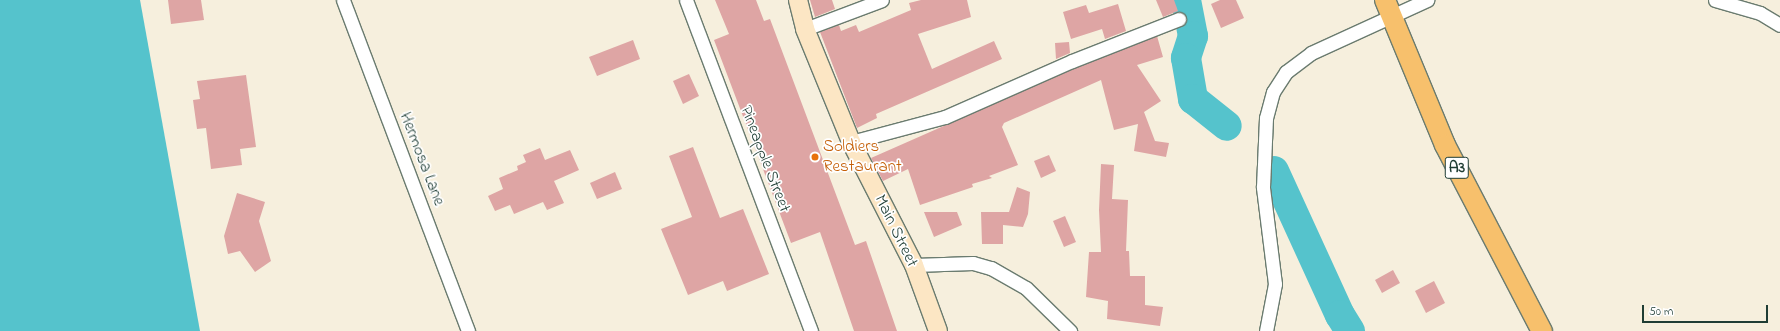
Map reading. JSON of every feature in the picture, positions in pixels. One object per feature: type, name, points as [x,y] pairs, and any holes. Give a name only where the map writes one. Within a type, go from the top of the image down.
[{"type":"main road","name":"A3","points":[[1388,8],[1445,145],[1542,331]]},
{"type":"street","name":"Hermosa Lane","points":[[343,0],[468,331]]},
{"type":"street","name":"Pineapple Street","points":[[686,0],[812,331]]},
{"type":"street","name":"Main Street","points":[[798,0],[805,29],[852,142],[914,265],[938,331]]},
{"type":"street","points":[[805,29],[882,0]]},
{"type":"street","points":[[1266,331],[1275,284],[1262,187],[1266,118],[1272,92],[1286,72],[1311,53],[1388,8],[1427,0]]},
{"type":"street","points":[[1715,0],[1760,12],[1780,25]]},
{"type":"street","points":[[852,142],[945,117],[1072,61],[1179,19]]},
{"type":"street","points":[[914,265],[973,263],[991,268],[1026,288],[1070,331]]},
{"type":"water","points":[[0,0],[140,0],[200,331],[0,331]]},
{"type":"building","points":[[168,0],[201,0],[204,20],[171,24]]},
{"type":"building","points":[[715,0],[756,0],[764,21],[770,19],[855,245],[866,241],[897,331],[854,331],[820,232],[791,243],[714,40],[729,34]]},
{"type":"building","points":[[810,0],[832,0],[835,9],[815,17]]},
{"type":"building","points":[[921,0],[967,0],[971,17],[918,34],[932,69],[994,41],[1002,59],[876,114],[877,118],[857,128],[820,32],[839,25],[841,31],[856,25],[859,32],[911,10],[909,3]]},
{"type":"building","points":[[1156,0],[1174,0],[1178,11],[1163,17]]},
{"type":"building","points":[[1220,0],[1236,0],[1244,18],[1221,28],[1211,4]]},
{"type":"building","points":[[1118,4],[1126,31],[1105,39],[1102,29],[1071,39],[1063,12],[1086,5],[1089,13]]},
{"type":"building","points":[[1157,36],[1163,57],[1137,65],[1161,101],[1144,112],[1155,141],[1169,143],[1166,157],[1134,151],[1138,124],[1114,130],[1101,80],[1004,123],[1002,127],[1018,165],[989,176],[992,178],[972,184],[973,187],[920,205],[908,169],[883,181],[871,158],[1075,68]]},
{"type":"building","points":[[633,40],[640,59],[597,76],[589,57]]},
{"type":"building","points":[[1069,42],[1070,53],[1056,59],[1055,43]]},
{"type":"building","points":[[689,74],[699,96],[683,104],[673,81]]},
{"type":"building","points":[[246,75],[256,147],[240,149],[242,165],[211,169],[206,128],[197,129],[193,100],[200,99],[197,81]]},
{"type":"building","points":[[693,147],[720,218],[743,209],[769,274],[727,291],[723,281],[688,295],[661,229],[692,217],[669,156]]},
{"type":"building","points":[[540,148],[545,160],[570,150],[579,170],[554,181],[564,203],[547,210],[543,202],[514,214],[510,205],[495,211],[488,196],[503,189],[499,178],[518,170],[517,166],[526,162],[523,155]]},
{"type":"building","points":[[1049,155],[1056,171],[1041,178],[1034,161]]},
{"type":"building","points":[[1101,164],[1114,165],[1112,199],[1128,200],[1126,251],[1129,251],[1130,276],[1145,276],[1145,305],[1163,307],[1160,326],[1107,319],[1108,301],[1086,297],[1089,252],[1101,252],[1099,210]]},
{"type":"building","points":[[615,172],[622,189],[597,199],[590,183]]},
{"type":"building","points":[[1017,187],[1030,192],[1028,214],[1023,227],[1003,225],[1003,244],[982,244],[981,212],[1009,212]]},
{"type":"building","points":[[237,193],[265,202],[259,221],[271,261],[255,272],[240,251],[228,254],[224,236]]},
{"type":"building","points":[[924,212],[957,212],[962,225],[934,237]]},
{"type":"building","points":[[1065,216],[1076,242],[1064,247],[1053,221]]},
{"type":"building","points":[[1393,270],[1400,283],[1382,293],[1375,280]]},
{"type":"building","points":[[1434,281],[1445,303],[1426,313],[1415,291]]},
{"type":"waterway","points":[[1186,0],[1193,36],[1186,58],[1193,99],[1227,126]]},
{"type":"waterway","points":[[1274,171],[1340,315],[1350,331]]},
{"type":"place","name":"Soldiers Restaurant","points":[[815,157]]}]
